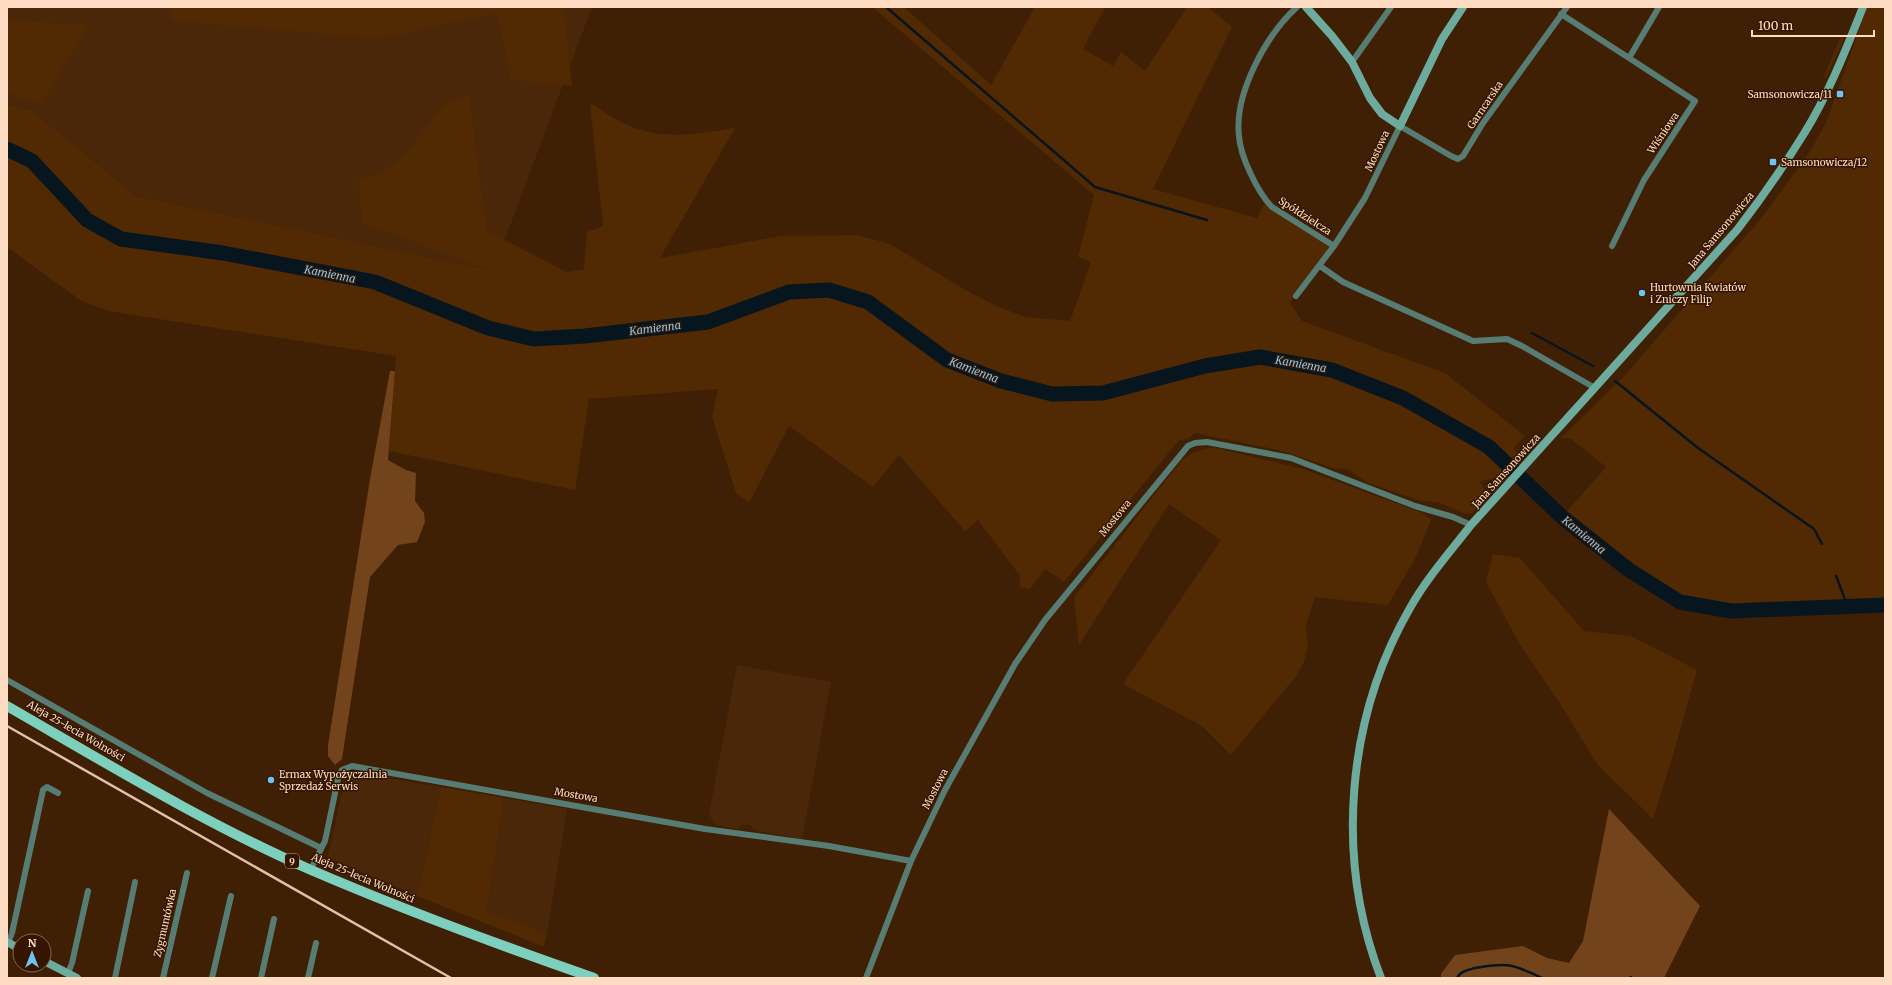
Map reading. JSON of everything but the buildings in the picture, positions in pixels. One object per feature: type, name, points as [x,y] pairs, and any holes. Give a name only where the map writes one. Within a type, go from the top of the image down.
[{"type":"main road","points":[[1306,7],[1332,36],[1352,62],[1370,98],[1382,114],[1400,126]]},
{"type":"main road","name":"Mostowa","points":[[1400,126],[1442,39],[1463,7]]},
{"type":"main road","name":"Jana Samsonowicza","points":[[1381,978],[1363,919],[1356,876],[1353,843],[1354,796],[1361,742],[1376,684],[1391,646],[1410,607],[1442,561],[1471,525],[1737,230],[1763,196],[1806,131],[1823,99],[1863,7]]},
{"type":"main road","name":"Aleja 25-lecia Wolności","points":[[7,706],[186,807],[310,869],[419,915],[594,978]]},
{"type":"main road","points":[[52,965],[77,978]]},
{"type":"street","name":"Spółdzielcza","points":[[1297,7],[1271,37],[1259,54],[1242,103],[1238,126],[1238,138],[1254,180],[1266,201],[1272,207],[1334,246]]},
{"type":"street","points":[[1352,62],[1391,7]]},
{"type":"street","name":"Garncarska","points":[[1400,126],[1451,156],[1458,159],[1463,156],[1483,123],[1567,7]]},
{"type":"street","points":[[1630,58],[1659,7]]},
{"type":"street","name":"Wiśniowa","points":[[1561,14],[1695,101],[1644,180],[1612,246]]},
{"type":"street","name":"Mostowa","points":[[1296,296],[1320,266],[1365,198],[1400,126]]},
{"type":"street","points":[[1320,266],[1343,282],[1473,341],[1507,339],[1595,388]]},
{"type":"street","name":"Mostowa","points":[[866,978],[911,861],[945,790],[986,714],[1030,640],[1188,446],[1195,443],[1207,442],[1291,458],[1415,506],[1452,517],[1471,525]]},
{"type":"street","points":[[7,680],[207,793],[321,848]]},
{"type":"street","name":"Mostowa","points":[[310,869],[325,841],[339,774],[342,770],[352,766],[705,829],[829,846],[911,861]]},
{"type":"street","points":[[8,942],[12,933],[43,790],[47,787],[58,793]]},
{"type":"street","name":"Zygmuntówka","points":[[163,978],[187,873]]},
{"type":"street","points":[[114,978],[135,882]]},
{"type":"street","points":[[68,973],[72,963],[88,891]]},
{"type":"street","points":[[212,978],[231,896]]},
{"type":"street","points":[[261,978],[274,919]]},
{"type":"street","points":[[308,978],[316,943]]},
{"type":"shaded area","points":[[7,7],[592,7],[493,271],[137,196],[30,109],[7,104]]},
{"type":"shaded area","points":[[172,7],[564,7],[572,86],[511,80],[497,13],[398,35],[372,38],[169,21]]},
{"type":"shaded area","points":[[872,7],[904,7],[991,85],[1035,7],[1105,7],[1083,49],[1113,66],[1121,52],[1145,71],[1187,7],[1208,7],[1232,27],[1153,189],[1257,218],[1266,201],[1334,246],[1290,303],[1302,321],[1445,373],[1525,436],[1513,449],[1523,457],[1499,482],[1495,478],[1480,481],[1484,490],[1488,494],[1472,513],[1465,514],[1440,503],[1418,500],[1368,483],[1347,469],[1333,468],[1283,451],[1195,433],[1188,439],[1179,440],[1064,582],[1045,569],[1030,589],[1020,587],[1020,576],[978,520],[965,531],[899,455],[873,487],[789,426],[749,503],[736,493],[712,417],[718,389],[589,399],[575,490],[389,451],[396,356],[108,311],[80,300],[7,247],[7,104],[30,109],[137,196],[489,270],[362,223],[358,180],[371,176],[391,166],[409,149],[444,104],[469,95],[487,231],[567,272],[584,269],[587,232],[603,226],[590,103],[625,124],[653,133],[680,135],[735,128],[660,258],[781,236],[858,235],[890,244],[964,289],[994,305],[1025,317],[1070,321],[1091,262],[1078,257],[1094,195]]},
{"type":"shaded area","points":[[1867,7],[1885,7],[1885,605],[1731,611],[1680,602],[1629,570],[1562,517],[1606,467],[1570,438],[1560,439],[1625,375],[1763,216],[1809,153],[1826,123]]},
{"type":"shaded area","points":[[7,20],[89,25],[41,105],[7,93]]},
{"type":"shaded area","points":[[1841,36],[1844,39],[1827,77],[1823,78]]},
{"type":"shaded area","points":[[390,371],[395,371],[388,460],[406,470],[416,473],[415,501],[424,513],[425,522],[417,542],[398,545],[370,577],[342,759],[335,765],[328,756],[328,745],[370,479]]},
{"type":"shaded area","points":[[1212,447],[1303,469],[1423,513],[1431,520],[1415,559],[1388,605],[1315,597],[1306,625],[1308,645],[1304,662],[1297,675],[1231,755],[1202,726],[1123,684],[1221,540],[1169,504],[1079,645],[1074,597],[1181,461],[1192,453]]},
{"type":"shaded area","points":[[1493,554],[1520,558],[1584,631],[1631,636],[1697,670],[1653,819],[1597,764],[1559,702],[1520,645],[1486,582]]},
{"type":"shaded area","points":[[737,665],[831,682],[802,839],[754,830],[751,825],[741,825],[738,829],[716,825],[709,815]]},
{"type":"shaded area","points":[[355,773],[441,787],[417,896],[328,857],[344,782]]},
{"type":"shaded area","points":[[441,787],[504,798],[487,911],[547,934],[544,947],[417,896]]},
{"type":"shaded area","points":[[504,798],[567,809],[547,934],[487,912]]},
{"type":"shaded area","points":[[1609,809],[1700,906],[1664,978],[1441,978],[1441,974],[1455,955],[1523,946],[1547,958],[1569,963],[1583,941]]},
{"type":"waterway","points":[[886,7],[1095,187],[1207,220]]},
{"type":"waterway","name":"Kamienna","points":[[7,149],[32,161],[87,220],[121,239],[223,253],[375,282],[488,328],[534,339],[585,336],[708,322],[789,292],[829,290],[868,302],[947,360],[1001,381],[1052,394],[1103,393],[1205,366],[1260,357],[1332,370],[1403,398],[1489,447],[1562,517],[1629,570],[1680,602],[1731,611],[1885,605]]},
{"type":"waterway","points":[[1532,333],[1593,366]]},
{"type":"waterway","points":[[1615,381],[1698,448],[1814,529],[1822,544]]},
{"type":"waterway","points":[[1836,576],[1848,607]]},
{"type":"waterway","points":[[1457,978],[1462,972],[1470,969],[1495,965],[1516,967],[1542,978]]},
{"type":"railway","points":[[7,726],[451,978]]},
{"type":"place","name":"Samsonowicza/11","points":[[1840,94]]},
{"type":"place","name":"Samsonowicza/12","points":[[1773,162]]},
{"type":"place","name":"Hurtownia Kwiatów i Zniczy Filip","points":[[1642,293]]},
{"type":"place","name":"Ermax Wypożyczalnia Sprzedaż Serwis","points":[[271,780]]}]
